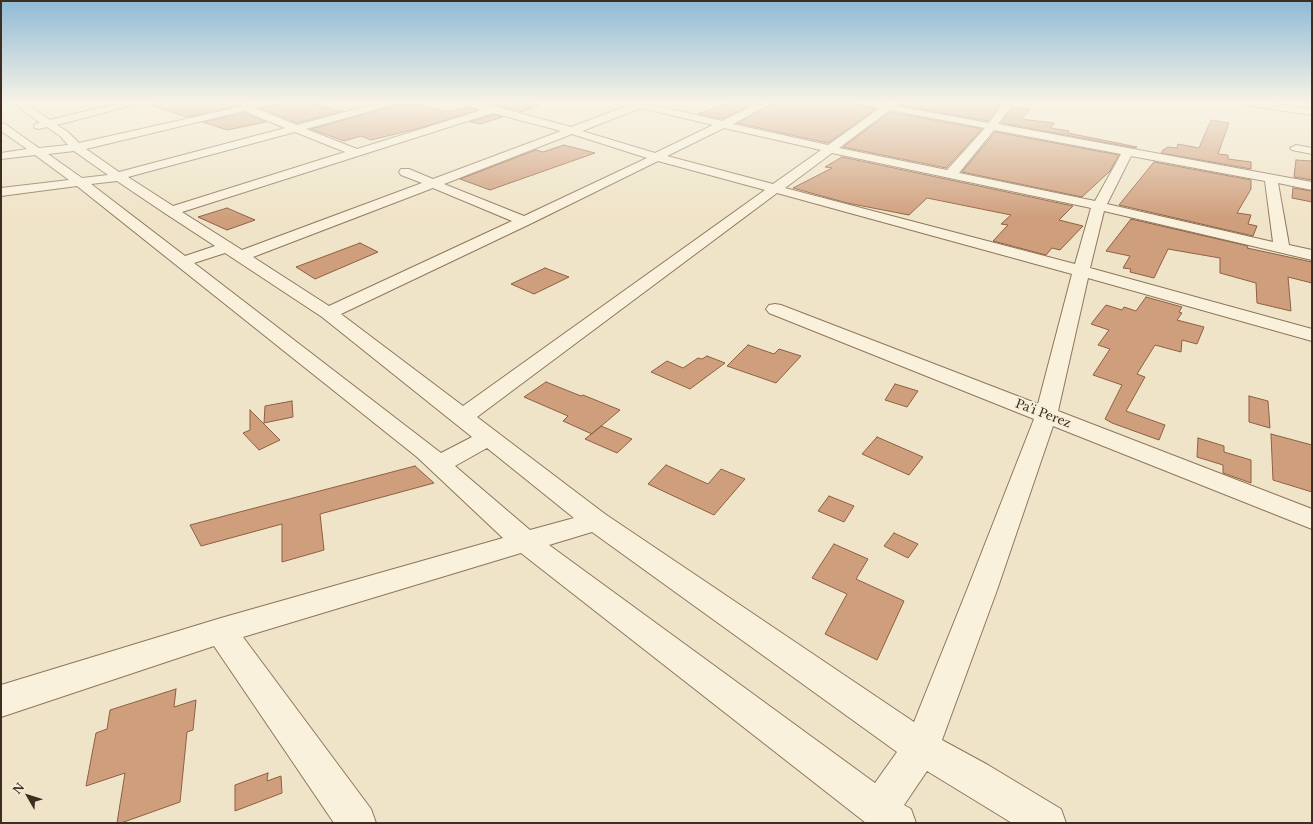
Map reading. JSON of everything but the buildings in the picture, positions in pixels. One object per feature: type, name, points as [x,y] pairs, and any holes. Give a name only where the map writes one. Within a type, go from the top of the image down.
[{"type":"street","points":[[22,140],[80,182],[439,464],[525,542],[889,816],[921,748],[982,590],[1046,416],[1081,271],[1099,206],[1128,151]]},
{"type":"street","points":[[70,140],[76,147],[119,177],[170,211],[235,251],[328,313],[596,521],[921,748],[1031,818]]},
{"type":"street","points":[[1,156],[76,147],[104,140]]},
{"type":"street","points":[[1,192],[119,177],[124,174],[249,140]]},
{"type":"street","points":[[327,140],[355,152]]},
{"type":"street","points":[[170,211],[393,140]]},
{"type":"street","points":[[182,262],[235,251],[434,184],[547,140]]},
{"type":"street","points":[[603,140],[656,157],[1081,271],[1312,335]]},
{"type":"street","points":[[328,313],[650,162],[656,157],[690,140]]},
{"type":"street","points":[[791,140],[1099,206],[1312,255]]},
{"type":"street","points":[[462,417],[841,140]]},
{"type":"street","points":[[950,175],[980,140]]},
{"type":"street","points":[[1071,140],[1312,186]]},
{"type":"street","points":[[1296,148],[1312,151]]},
{"type":"street","points":[[405,172],[525,221]]},
{"type":"street","points":[[1271,178],[1282,248]]},
{"type":"street","name":"Pa'i Perez","points":[[774,309],[1312,519]]},
{"type":"street","points":[[439,464],[488,438]]},
{"type":"street","points":[[1,701],[221,631],[596,521]]},
{"type":"street","points":[[221,631],[357,823]]}]
